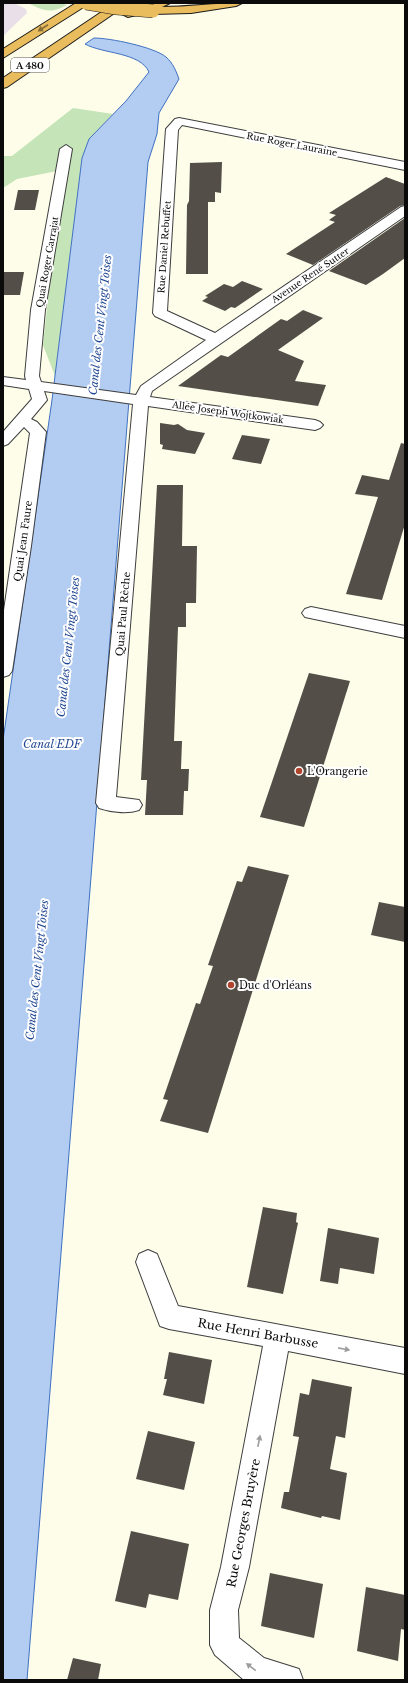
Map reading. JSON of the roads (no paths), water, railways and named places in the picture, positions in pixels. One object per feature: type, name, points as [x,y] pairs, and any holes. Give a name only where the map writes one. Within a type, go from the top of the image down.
[{"type":"highway","points":[[62,16],[76,3]]},
{"type":"highway","points":[[3,54],[85,3],[116,8],[153,11],[191,10],[236,3]]},
{"type":"highway","name":"A 480","points":[[3,67],[102,3]]},
{"type":"highway","points":[[96,25],[122,3]]},
{"type":"highway","points":[[96,25],[164,3]]},
{"type":"highway","name":"A 480","points":[[3,84],[58,47],[96,25]]},
{"type":"street","name":"Rue Roger Lauraine","points":[[179,122],[405,166]]},
{"type":"street","name":"Rue Daniel Rebuffet","points":[[179,122],[172,129],[160,313],[216,339]]},
{"type":"street","name":"Quai Roger Carrajat","points":[[35,387],[38,310],[66,149]]},
{"type":"street","name":"Avenue René Sutter","points":[[136,399],[146,389],[216,339],[405,210]]},
{"type":"street","name":"Allée Joseph Wojtkowiak","points":[[3,381],[35,387],[136,399],[315,425]]},
{"type":"street","points":[[3,441],[21,421],[35,387]]},
{"type":"street","name":"Quai Paul Rèche","points":[[132,805],[106,804],[137,463],[136,399]]},
{"type":"street","name":"Quai Jean Faure","points":[[3,671],[23,546],[38,432],[32,425],[21,421]]},
{"type":"street","points":[[311,613],[405,632]]},
{"type":"street","name":"Rue Henri Barbusse","points":[[148,1262],[169,1317],[278,1336],[405,1361]]},
{"type":"street","name":"Rue Georges Bruyère","points":[[278,1336],[235,1567],[224,1610],[225,1645],[256,1670],[283,1679]]},
{"type":"water","name":"Canal EDF","points":[[94,38],[132,44],[160,53],[171,62],[179,79],[159,113],[157,134],[148,162],[27,1680],[3,1680],[3,740],[52,400],[82,158],[89,139],[126,101],[149,72],[144,65],[130,57],[101,50],[85,44]]},
{"type":"place","name":"L'Orangerie","points":[[299,771]]},
{"type":"place","name":"Duc d'Orléans","points":[[231,985]]},
{"type":"water label","name":"Canal des Cent Vingt Toises","points":[[100,325]]},
{"type":"water label","name":"Canal des Cent Vingt Toises","points":[[68,647]]},
{"type":"water label","name":"Canal des Cent Vingt Toises","points":[[37,970]]}]
